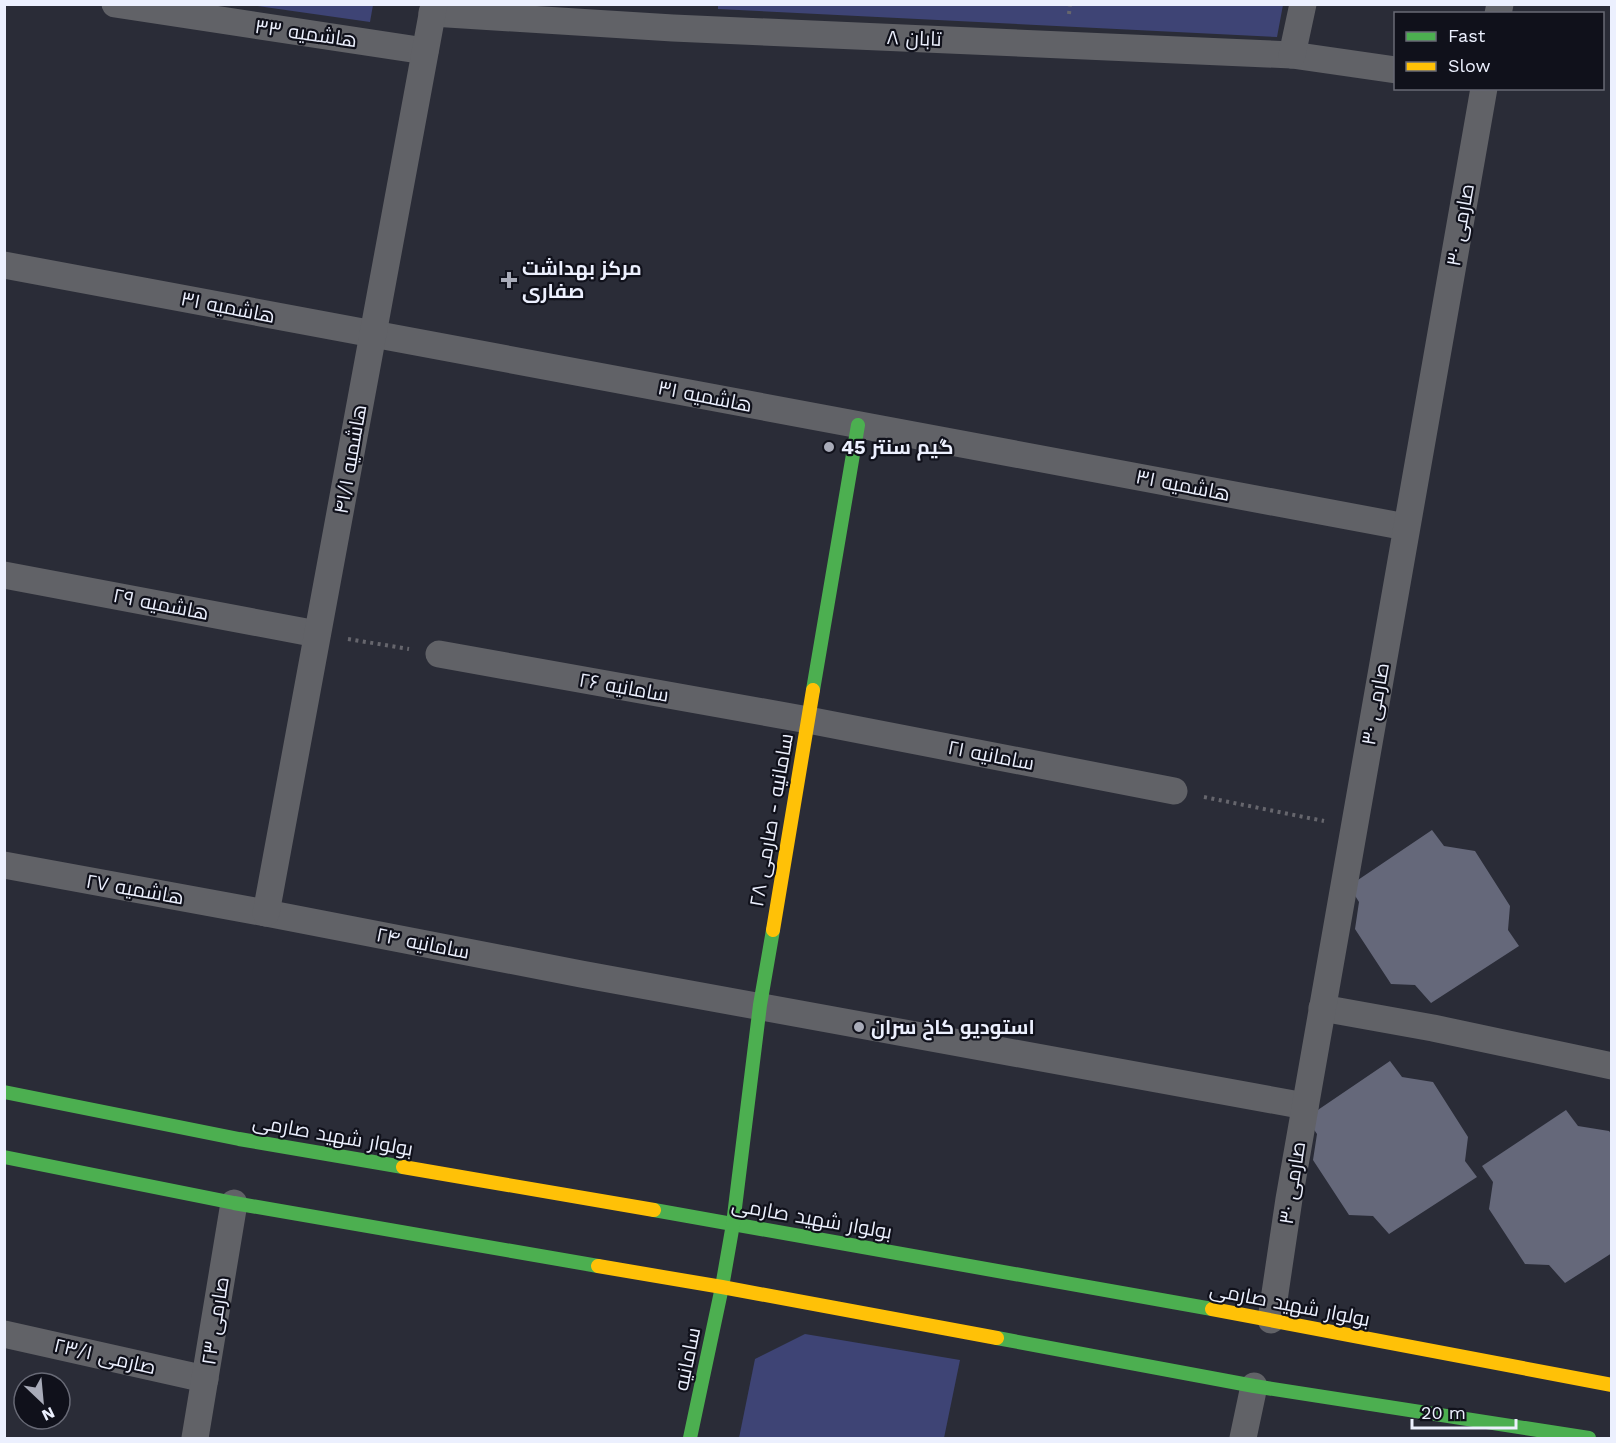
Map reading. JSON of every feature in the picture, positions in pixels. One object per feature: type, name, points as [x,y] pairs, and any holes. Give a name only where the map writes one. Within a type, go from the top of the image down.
[{"type":"main road","name":"سامانیه - صارمی ۲۸","points":[[733,1224],[760,1005],[858,425]]},
{"type":"main road","name":"بولوار شهید صارمی","points":[[4,1092],[239,1139],[1270,1320],[1611,1385]]},
{"type":"main road","points":[[4,1157],[234,1203],[722,1287],[1254,1386],[1589,1438]]},
{"type":"main road","name":"سامانیه","points":[[690,1438],[733,1224]]},
{"type":"street","name":"هاشمیه ۳۳","points":[[115,4],[425,51]]},
{"type":"street","points":[[1292,55],[1303,4]]},
{"type":"street","name":"هاشمیه ۴۱/۱","points":[[266,913],[433,9]]},
{"type":"street","name":"تابان ۸","points":[[433,9],[685,28],[1292,55],[1394,70]]},
{"type":"street","name":"صارمی ۳۰","points":[[1270,1320],[1322,1008],[1484,90]]},
{"type":"street","name":"هاشمیه ۳۱","points":[[4,265],[1406,526]]},
{"type":"street","name":"هاشمیه ۲۹","points":[[4,575],[317,634]]},
{"type":"street","name":"سامانیه ۲۶","points":[[439,654],[808,720]]},
{"type":"street","name":"سامانیه ۲۱","points":[[808,720],[1173,791]]},
{"type":"street","name":"هاشمیه ۲۷","points":[[4,865],[266,913]]},
{"type":"street","name":"سامانیه ۲۴","points":[[266,913],[581,974],[1305,1106]]},
{"type":"street","points":[[1322,1008],[1433,1028],[1611,1066]]},
{"type":"street","name":"صارمی ۲۳","points":[[195,1438],[234,1203]]},
{"type":"street","name":"صارمی ۲۳/۱","points":[[4,1334],[205,1379]]},
{"type":"street","points":[[1243,1438],[1254,1386]]},
{"type":"path","points":[[317,634],[439,654]]},
{"type":"path","points":[[1173,791],[1354,827]]},
{"type":"shaded area","points":[[718,4],[1283,5],[1277,37],[718,9]]},
{"type":"shaded area","points":[[250,5],[373,5],[370,22]]},
{"type":"shaded area","points":[[805,1334],[960,1360],[944,1438],[739,1438],[755,1359]]},
{"type":"building","points":[[1432,830],[1444,846],[1475,851],[1510,906],[1508,930],[1519,946],[1431,1003],[1415,985],[1391,984],[1355,929],[1359,902],[1349,886]]},
{"type":"building","points":[[1390,1061],[1402,1077],[1433,1082],[1468,1137],[1465,1161],[1477,1177],[1389,1234],[1373,1216],[1349,1215],[1313,1160],[1317,1134],[1306,1118]]},
{"type":"building","points":[[1566,1110],[1578,1126],[1609,1131],[1612,1135],[1612,1253],[1565,1283],[1549,1265],[1525,1264],[1489,1209],[1493,1182],[1482,1166]]},
{"type":"traffic: fast","points":[[813,690],[858,425]]},
{"type":"traffic: fast","points":[[690,1438],[733,1224],[760,1005],[773,930]]},
{"type":"traffic: fast","points":[[4,1092],[239,1139],[403,1167]]},
{"type":"traffic: fast","points":[[4,1157],[234,1203],[598,1266]]},
{"type":"traffic: fast","points":[[654,1210],[1212,1309]]},
{"type":"traffic: fast","points":[[997,1338],[1254,1386],[1589,1438]]},
{"type":"traffic: slow","points":[[773,930],[813,690]]},
{"type":"traffic: slow","points":[[403,1167],[654,1210]]},
{"type":"traffic: slow","points":[[598,1266],[997,1338]]},
{"type":"traffic: slow","points":[[1212,1309],[1612,1385]]},
{"type":"place","name":"مرکز بهداشت صفاری","points":[[509,280]]},
{"type":"place","name":"گیم سنتر 45","points":[[829,447]]},
{"type":"place","name":"استودیو کاخ سران","points":[[859,1027]]}]
